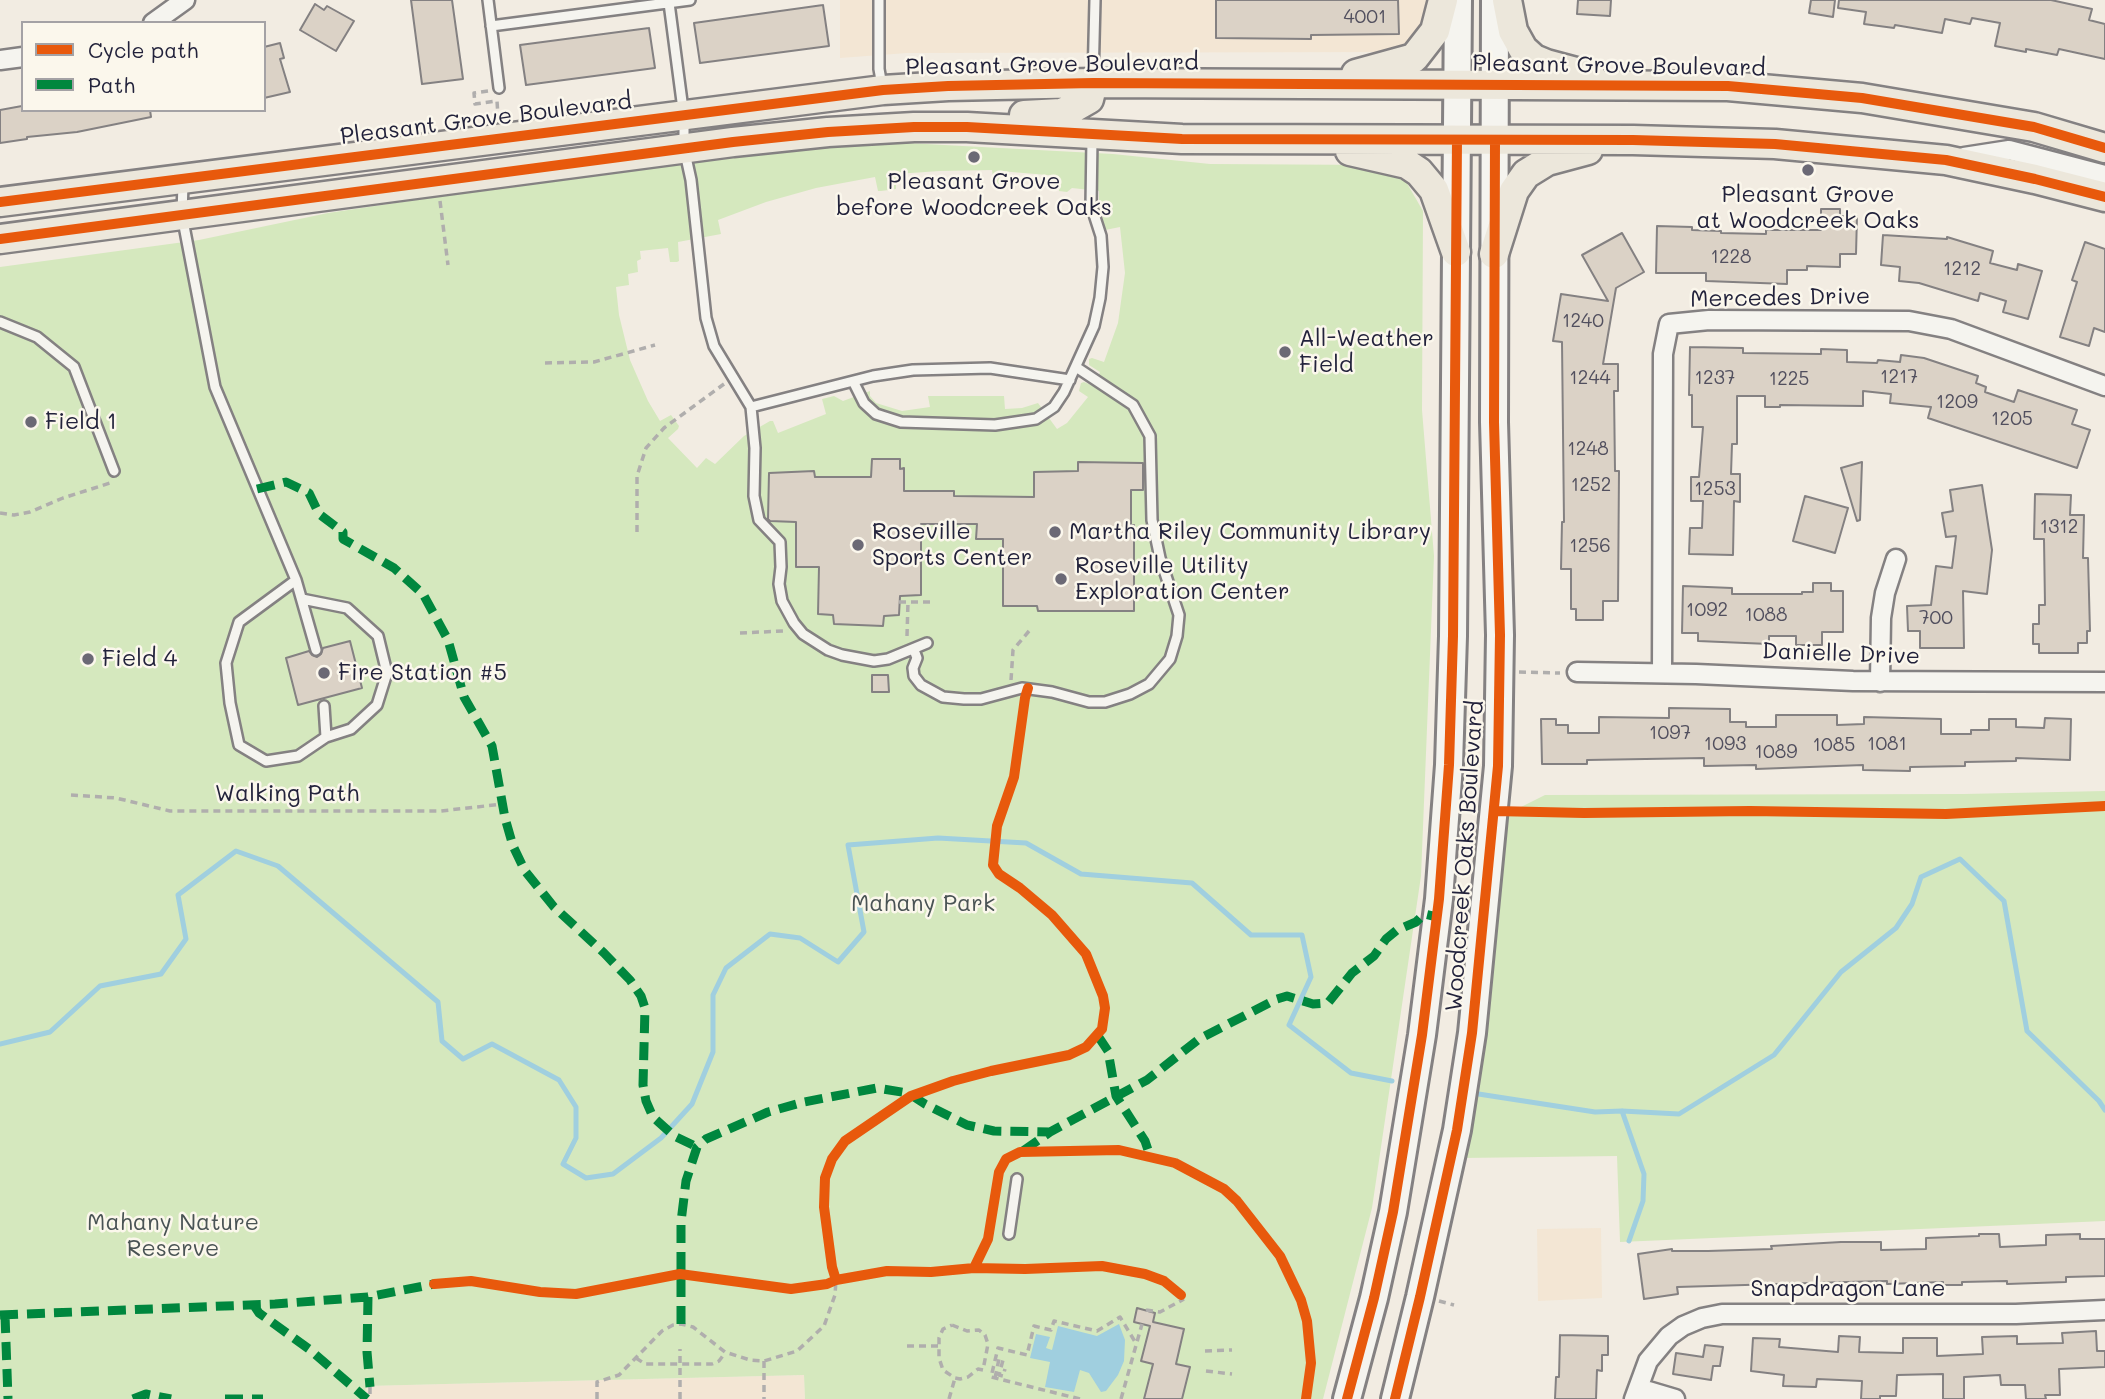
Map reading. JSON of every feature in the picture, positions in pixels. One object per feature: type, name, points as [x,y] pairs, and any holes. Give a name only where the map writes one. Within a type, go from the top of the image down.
[{"type":"main road","points":[[1317,84],[1414,58],[1435,31],[1443,0]]},
{"type":"main road","name":"Woodcreek Oaks Boulevard","points":[[1347,1399],[1393,1212],[1422,1035],[1439,899],[1449,765],[1453,636],[1458,0]]},
{"type":"main road","name":"Woodcreek Oaks Boulevard","points":[[1395,1399],[1457,1130],[1472,1033],[1499,766],[1500,673],[1494,422],[1495,0]]},
{"type":"main road","points":[[1507,0],[1516,39],[1522,49],[1534,59],[1620,85]]},
{"type":"main road","name":"Pleasant Grove Boulevard","points":[[0,202],[883,90],[948,86],[1093,83],[1728,86],[1862,98],[2034,127],[2105,148]]},
{"type":"main road","points":[[914,127],[978,115],[1061,113],[1088,99],[1093,83]]},
{"type":"main road","points":[[0,239],[684,148],[794,135],[914,127],[967,127],[1182,139],[1633,140],[1775,144],[1946,160],[2105,197]]},
{"type":"main road","points":[[1299,140],[1407,164],[1419,172],[1434,190],[1456,252]]},
{"type":"main road","points":[[1494,254],[1514,191],[1533,168],[1555,158],[1633,140]]},
{"type":"street","points":[[156,21],[185,0]]},
{"type":"street","points":[[0,60],[21,57]]},
{"type":"street","points":[[1946,160],[2009,150],[2105,176]]},
{"type":"street","name":"Mercedes Drive","points":[[1662,673],[1663,354],[1669,324],[1709,320],[1909,321],[1951,329],[2105,386]]},
{"type":"street","points":[[1880,681],[1881,618],[1885,593],[1896,559]]},
{"type":"street","name":"Danielle Drive","points":[[1577,672],[1880,681],[2105,682]]},
{"type":"street","name":"Snapdragon Lane","points":[[1636,1394],[1648,1361],[1668,1336],[1702,1318],[1722,1314],[2003,1314],[2105,1310]]},
{"type":"street","points":[[1636,1394],[1675,1399]]},
{"type":"lane","points":[[488,0],[499,88]]},
{"type":"lane","points":[[491,26],[690,0]]},
{"type":"lane","points":[[880,0],[880,69],[883,90]]},
{"type":"lane","points":[[1093,83],[1095,0]]},
{"type":"lane","points":[[669,3],[706,318],[714,346],[751,407],[755,448],[754,496],[758,520],[780,542],[779,584],[782,601],[803,634],[828,650],[856,659],[888,659],[926,643]]},
{"type":"lane","points":[[854,383],[864,403],[876,414],[901,422],[995,425],[1036,419],[1054,407],[1094,326],[1100,298],[1103,267],[1101,236],[1091,205],[1092,135]]},
{"type":"lane","points":[[183,177],[183,215],[198,309],[215,387],[296,580],[316,650]]},
{"type":"lane","points":[[0,322],[37,337],[74,367],[114,471]]},
{"type":"lane","points":[[911,651],[917,658],[913,668],[914,676],[921,685],[943,698],[981,699],[1028,688],[1089,702],[1117,699],[1142,689],[1157,677],[1170,659],[1177,636],[1179,615],[1162,565],[1152,520],[1150,436],[1133,405],[1076,367]]},
{"type":"lane","points":[[751,407],[835,385],[854,383],[873,376],[913,370],[990,368],[1069,380]]},
{"type":"lane","points":[[296,580],[239,622],[226,663],[230,702],[239,745],[266,761],[298,756],[326,737],[351,729],[377,705],[387,673],[378,636],[347,608],[302,599]]},
{"type":"lane","points":[[324,706],[326,737]]},
{"type":"lane","points":[[1009,1234],[1017,1179]]},
{"type":"path","points":[[499,88],[474,93],[475,104],[497,101],[502,139]]},
{"type":"path","points":[[438,181],[448,265]]},
{"type":"path","points":[[545,363],[594,362],[655,345]]},
{"type":"path","points":[[637,532],[637,476],[646,448],[664,428],[732,378]]},
{"type":"path","points":[[0,513],[30,512],[116,481],[114,471]]},
{"type":"path","points":[[900,602],[930,602],[930,597]]},
{"type":"path","points":[[908,603],[911,651]]},
{"type":"path","points":[[740,633],[781,632],[794,623]]},
{"type":"path","points":[[1006,691],[1011,684],[1013,650],[1029,631]]},
{"type":"path","points":[[1500,673],[1577,672]]},
{"type":"path","points":[[597,1399],[597,1382],[619,1375],[662,1331],[673,1325],[681,1324],[703,1333],[725,1352],[750,1360],[764,1361],[797,1351],[816,1335],[830,1316],[837,1281],[832,1267]]},
{"type":"path","points":[[1146,1311],[1160,1312],[1179,1294]]},
{"type":"path","points":[[1080,1399],[1056,1396],[991,1377],[998,1348],[1027,1355],[1034,1326],[1051,1330],[1054,1321],[1097,1331],[1120,1317],[1137,1345]]},
{"type":"path","points":[[1121,1399],[1142,1324]]},
{"type":"path","points":[[952,1325],[967,1331],[979,1330],[987,1339],[983,1370],[978,1369],[968,1377],[955,1378],[943,1370],[939,1346],[941,1333],[945,1327],[952,1325]]},
{"type":"path","points":[[907,1346],[939,1346]]},
{"type":"path","points":[[680,1349],[680,1399]]},
{"type":"path","points":[[1205,1351],[1232,1350]]},
{"type":"path","points":[[636,1357],[645,1364],[715,1363],[725,1352]]},
{"type":"path","points":[[995,1378],[999,1359],[1003,1360],[999,1375],[1003,1376],[1005,1369]]},
{"type":"path","points":[[764,1361],[764,1399]]},
{"type":"path","points":[[1206,1371],[1232,1374]]},
{"type":"path","points":[[949,1399],[955,1378]]},
{"type":"path","points":[[370,1387],[370,1399]]},
{"type":"shaded area","points":[[840,0],[1428,0],[1428,9],[1426,21],[1413,43],[1393,52],[907,53],[840,58]]},
{"type":"shaded area","points":[[1601,1228],[1602,1298],[1538,1301],[1537,1229]]},
{"type":"shaded area","points":[[804,1375],[805,1399],[364,1399],[365,1386]]},
{"type":"green space","name":"Mahany Park","points":[[888,142],[1113,154],[1210,164],[1376,165],[1401,173],[1423,211],[1422,410],[1434,556],[1421,876],[1372,1208],[1323,1399],[805,1399],[804,1375],[366,1386],[364,1399],[0,1399],[0,267],[199,240],[328,213],[752,150]],"holes":[[[992,170],[994,185],[999,184],[1000,171],[1059,176],[1059,191],[1067,192],[1072,188],[1099,191],[1105,230],[1120,227],[1125,273],[1118,323],[1104,362],[1089,359],[1089,365],[1100,372],[1094,386],[1081,383],[1079,391],[1088,397],[1067,423],[1057,429],[1038,403],[1005,409],[1004,396],[928,396],[930,407],[902,411],[876,403],[870,396],[870,391],[843,401],[834,396],[822,399],[826,414],[778,433],[773,421],[770,421],[744,436],[715,464],[706,458],[697,468],[668,438],[679,426],[671,415],[660,421],[648,401],[630,360],[619,315],[616,287],[629,285],[628,274],[638,272],[640,251],[668,248],[670,262],[677,262],[678,242],[721,234],[718,220],[766,202],[816,188],[875,177],[878,191],[881,191],[896,189],[896,174]]]},
{"type":"green space","points":[[2105,791],[2105,1221],[1620,1242],[1617,1156],[1462,1158],[1496,930],[1505,815],[1545,795]]},
{"type":"water","points":[[1119,1324],[1125,1340],[1124,1361],[1106,1391],[1101,1392],[1089,1373],[1080,1370],[1074,1392],[1045,1387],[1050,1362],[1030,1358],[1036,1334],[1050,1337],[1046,1348],[1052,1350],[1058,1326],[1097,1336]]},
{"type":"building","points":[[411,0],[452,0],[463,79],[422,84]]},
{"type":"building","points":[[1216,0],[1398,0],[1399,34],[1311,35],[1311,39],[1216,38]]},
{"type":"building","points":[[1578,0],[1611,0],[1610,16],[1577,14]]},
{"type":"building","points":[[1811,0],[1835,0],[1833,17],[1809,13]]},
{"type":"building","points":[[1839,0],[2051,0],[2092,9],[2089,20],[2105,24],[2105,59],[2059,49],[2057,55],[1995,46],[2000,23],[1972,18],[1970,24],[1945,19],[1942,33],[1895,25],[1894,28],[1864,24],[1866,12],[1838,8]]},
{"type":"building","points":[[315,4],[324,10],[327,6],[354,21],[336,51],[300,30]]},
{"type":"building","points":[[823,5],[829,46],[700,63],[694,23]]},
{"type":"building","points":[[649,28],[655,68],[526,85],[520,45]]},
{"type":"building","points":[[280,43],[284,58],[280,59],[290,92],[266,98],[266,46]]},
{"type":"building","points":[[21,106],[21,112],[150,112],[151,117],[77,132],[27,137],[0,143],[0,110]]},
{"type":"building","points":[[1821,209],[1840,209],[1840,216],[1857,216],[1856,254],[1840,254],[1840,267],[1807,266],[1807,270],[1787,270],[1787,284],[1706,281],[1706,273],[1656,273],[1657,226],[1692,227],[1692,230],[1721,233],[1766,234],[1766,230],[1821,230]]},
{"type":"building","points":[[1622,233],[1644,272],[1616,288],[1603,364],[1618,364],[1618,391],[1614,391],[1615,471],[1619,471],[1618,601],[1603,601],[1603,620],[1576,620],[1576,609],[1571,609],[1571,569],[1561,569],[1564,522],[1562,342],[1553,341],[1561,294],[1608,301],[1582,255]]},
{"type":"building","points":[[1883,235],[1947,237],[1993,251],[1990,263],[2017,270],[2018,264],[2042,271],[2028,319],[2003,312],[2006,301],[1980,293],[1978,301],[1919,283],[1899,281],[1900,267],[1881,265]]},
{"type":"building","points":[[2085,242],[2105,249],[2105,332],[2094,328],[2089,346],[2060,337],[2077,282],[2072,280]]},
{"type":"building","points":[[1690,347],[1743,348],[1743,353],[1821,354],[1821,349],[1847,350],[1847,362],[1900,362],[1901,355],[1924,358],[1978,376],[1976,383],[1986,387],[1985,392],[2014,402],[2018,390],[2077,410],[2072,424],[2090,430],[2077,468],[1928,418],[1931,407],[1890,403],[1891,394],[1863,391],[1863,406],[1765,407],[1765,396],[1737,396],[1737,444],[1732,444],[1731,474],[1740,474],[1740,502],[1734,501],[1733,555],[1689,554],[1690,528],[1702,528],[1703,501],[1691,501],[1691,477],[1699,477],[1703,427],[1692,427],[1692,395],[1689,395]]},
{"type":"building","points":[[872,459],[900,459],[900,469],[904,468],[904,491],[954,491],[954,496],[1034,497],[1034,472],[1078,471],[1078,462],[1143,463],[1143,490],[1131,490],[1131,525],[1134,525],[1134,611],[1038,611],[1037,606],[1003,606],[1003,539],[976,539],[977,524],[921,524],[921,595],[900,596],[899,615],[884,616],[883,626],[834,624],[833,615],[818,614],[819,567],[796,567],[796,522],[768,519],[769,473],[814,471],[815,477],[871,477]]},
{"type":"building","points":[[1862,462],[1860,520],[1857,521],[1841,468]]},
{"type":"building","points":[[1982,485],[1992,550],[1987,594],[1963,591],[1964,648],[1920,648],[1920,631],[1908,631],[1907,606],[1931,605],[1936,566],[1952,568],[1956,536],[1946,537],[1942,513],[1953,511],[1950,490]]},
{"type":"building","points":[[2035,494],[2071,495],[2070,515],[2084,515],[2083,558],[2088,558],[2090,631],[2087,631],[2087,643],[2078,643],[2078,653],[2039,653],[2039,644],[2033,644],[2033,624],[2039,624],[2039,605],[2045,605],[2044,539],[2034,539]]},
{"type":"building","points":[[1805,496],[1848,508],[1835,553],[1793,541]]},
{"type":"building","points":[[1813,583],[1831,583],[1831,591],[1843,591],[1843,632],[1822,632],[1822,645],[1796,645],[1796,636],[1769,636],[1769,644],[1698,641],[1698,633],[1682,633],[1683,586],[1732,588],[1732,594],[1802,594],[1813,592]]},
{"type":"building","name":"Fire Station #5","points":[[350,641],[362,688],[298,705],[286,658],[309,651],[317,657],[323,648]]},
{"type":"building","points":[[872,675],[888,675],[889,692],[872,692]]},
{"type":"building","points":[[1669,708],[1730,709],[1730,722],[1746,722],[1746,727],[1776,727],[1776,715],[1837,715],[1837,725],[1864,724],[1864,717],[1941,719],[1941,734],[1971,734],[1971,730],[1989,730],[1989,719],[2016,719],[2016,727],[2044,728],[2045,718],[2071,719],[2070,760],[2016,758],[2016,761],[1965,762],[1965,766],[1910,767],[1910,771],[1863,770],[1863,765],[1756,769],[1756,765],[1704,766],[1704,758],[1587,760],[1587,764],[1542,764],[1541,719],[1556,719],[1556,725],[1568,725],[1568,733],[1599,733],[1599,717],[1669,718]]},
{"type":"building","points":[[1999,1234],[2000,1247],[2046,1245],[2046,1235],[2080,1234],[2080,1239],[2105,1239],[2105,1276],[2066,1277],[2066,1282],[2007,1284],[2007,1281],[1962,1282],[1962,1285],[1943,1285],[1943,1282],[1887,1284],[1887,1281],[1677,1287],[1678,1294],[1644,1299],[1638,1254],[1672,1249],[1772,1249],[1771,1246],[1841,1242],[1881,1242],[1881,1250],[1926,1249],[1926,1238]]},
{"type":"building","points":[[1137,1308],[1155,1313],[1153,1322],[1184,1329],[1176,1364],[1190,1367],[1182,1399],[1144,1399],[1153,1364],[1141,1361],[1150,1326],[1134,1322]]},
{"type":"building","points":[[2096,1331],[2097,1351],[2105,1351],[2105,1367],[2059,1369],[2060,1395],[2045,1395],[2046,1399],[2026,1399],[2025,1385],[2001,1385],[2000,1375],[1964,1377],[1964,1399],[1943,1399],[1943,1374],[1897,1375],[1896,1396],[1861,1399],[1862,1381],[1817,1379],[1816,1387],[1783,1386],[1784,1375],[1751,1371],[1753,1338],[1780,1339],[1779,1347],[1838,1352],[1839,1336],[1860,1337],[1859,1352],[1903,1353],[1903,1338],[1937,1338],[1937,1356],[1983,1354],[1982,1337],[2017,1336],[2017,1344],[2063,1343],[2062,1333]]},
{"type":"building","points":[[1560,1335],[1608,1336],[1608,1355],[1602,1355],[1602,1371],[1597,1370],[1596,1399],[1555,1399],[1556,1377],[1559,1377]]},
{"type":"building","points":[[1705,1345],[1723,1347],[1720,1366],[1713,1366],[1711,1380],[1673,1374],[1676,1353],[1703,1357]]},
{"type":"waterway","points":[[0,1044],[50,1032],[100,986],[161,974],[186,939],[178,895],[236,851],[278,866],[438,1002],[442,1041],[463,1059],[492,1044],[559,1080],[576,1107],[576,1138],[563,1164],[586,1178],[613,1174],[661,1138],[692,1104],[713,1052],[713,995],[726,968],[770,934],[800,938],[838,962],[864,932],[848,845],[938,838],[1026,843],[1081,874],[1192,883],[1251,935],[1302,935],[1311,977],[1289,1025],[1351,1073],[1392,1081]]},
{"type":"waterway","points":[[1472,1093],[1595,1112],[1679,1114],[1774,1055],[1841,972],[1896,928],[1912,904],[1921,877],[1960,859],[2004,901],[2027,1031],[2105,1110]]},
{"type":"waterway","points":[[1622,1111],[1644,1174],[1643,1201],[1629,1241]]},
{"type":"marked path","points":[[257,489],[286,482],[309,493],[319,514],[343,532],[343,539],[394,568],[423,594],[448,640],[464,697],[492,746],[505,818],[513,846],[525,871],[554,907],[604,953],[641,996],[645,1008],[643,1085],[646,1101],[653,1117],[674,1136],[697,1147]]},
{"type":"marked path","points":[[1023,1151],[1050,1132],[1147,1080],[1199,1039],[1277,999],[1287,996],[1313,1004],[1328,1003],[1352,973],[1374,956],[1386,939],[1397,930],[1416,922],[1424,914],[1437,917]]},
{"type":"marked path","points":[[1098,1036],[1108,1051],[1116,1096],[1145,1141],[1150,1156]]},
{"type":"marked path","points":[[681,1324],[681,1222],[686,1181],[697,1147],[706,1139],[768,1112],[877,1088],[908,1093],[967,1125],[994,1131],[1050,1132]]},
{"type":"marked path","points":[[0,1315],[275,1304],[368,1297],[434,1284]]},
{"type":"marked path","points":[[368,1297],[367,1352],[370,1387]]},
{"type":"marked path","points":[[253,1304],[259,1313],[309,1349],[367,1399]]},
{"type":"marked path","points":[[5,1315],[8,1399]]},
{"type":"marked path","points":[[133,1399],[146,1394],[171,1399]]},
{"type":"marked path","points":[[225,1399],[263,1399]]},
{"type":"cycle path","points":[[0,202],[883,90],[948,86],[1093,83],[1728,86],[1862,98],[2034,127],[2105,148]]},
{"type":"cycle path","points":[[0,239],[733,142],[828,132],[914,127],[967,127],[1182,139],[1633,140],[1775,144],[1946,160],[2105,197]]},
{"type":"cycle path","points":[[1347,1399],[1393,1212],[1422,1035],[1439,899],[1449,765],[1453,636],[1457,140]]},
{"type":"cycle path","points":[[1395,1399],[1457,1130],[1472,1033],[1498,766],[1500,635],[1494,422],[1495,140]]},
{"type":"cycle path","points":[[836,1280],[824,1207],[825,1178],[832,1159],[845,1141],[911,1096],[991,1071],[1069,1055],[1086,1047],[1102,1029],[1105,1008],[1103,996],[1086,954],[1052,915],[999,874],[993,865],[997,826],[1014,777],[1028,688]]},
{"type":"cycle path","points":[[1495,811],[1946,814],[2105,806]]},
{"type":"cycle path","points":[[974,1268],[988,1239],[999,1172],[1006,1159],[1020,1152],[1119,1150],[1175,1163],[1224,1189],[1237,1201],[1280,1256],[1301,1300],[1307,1321],[1311,1363],[1306,1399]]},
{"type":"cycle path","points":[[434,1284],[471,1281],[540,1292],[576,1294],[680,1274],[791,1289],[887,1271],[1102,1266],[1145,1274],[1164,1281],[1181,1295]]},
{"type":"place","name":"Pleasant Grove before Woodcreek Oaks","points":[[974,157]]},
{"type":"place","name":"Pleasant Grove at Woodcreek Oaks","points":[[1808,170]]},
{"type":"place","name":"All-Weather Field","points":[[1285,352]]},
{"type":"place","name":"Field 1","points":[[31,422]]},
{"type":"place","name":"Martha Riley Community Library","points":[[1055,532]]},
{"type":"place","name":"Roseville Sports Center","points":[[858,545]]},
{"type":"place","name":"Roseville Utility Exploration Center","points":[[1061,579]]},
{"type":"place","name":"Field 4","points":[[88,659]]},
{"type":"place","name":"Fire Station #5","points":[[324,673]]},
{"type":"park label","name":"Mahany Nature Reserve","points":[[173,1236]]}]
